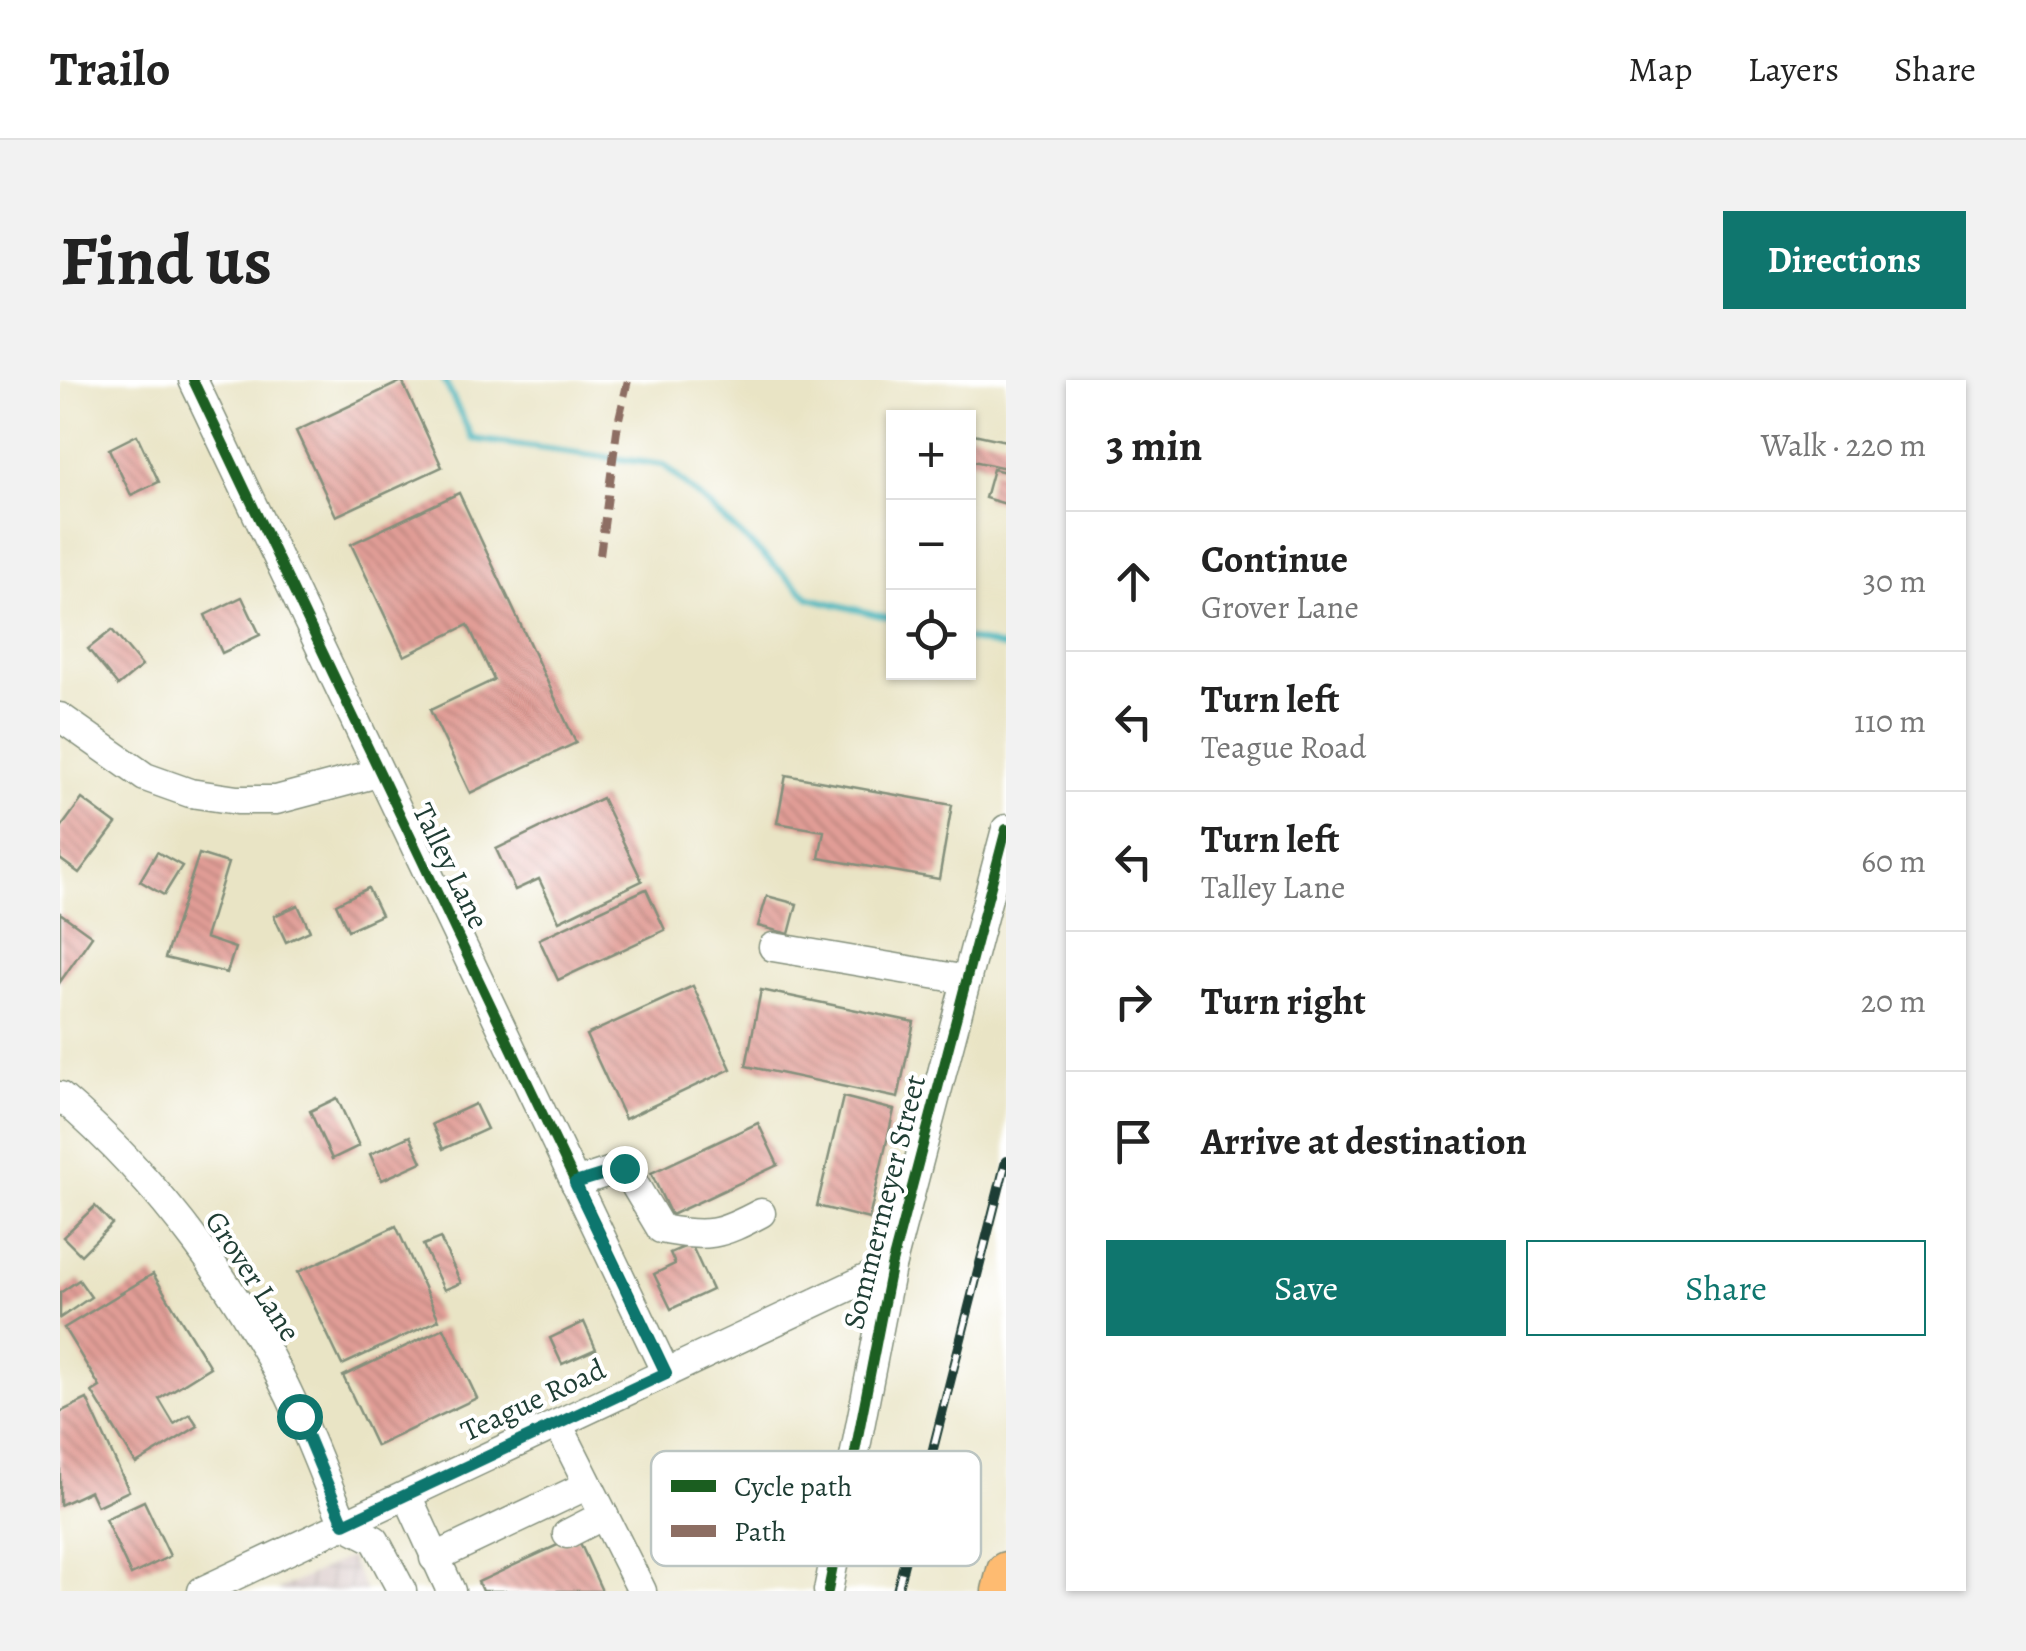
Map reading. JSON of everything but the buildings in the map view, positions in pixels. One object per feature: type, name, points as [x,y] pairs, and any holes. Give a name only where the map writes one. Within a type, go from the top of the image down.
[{"type":"main road","points":[[1001,1591],[1006,1571]]},
{"type":"street","name":"Talley Lane","points":[[193,380],[666,1373]]},
{"type":"street","points":[[60,717],[145,777],[190,794],[276,800],[378,773]]},
{"type":"street","name":"Sommermeyer Street","points":[[854,1451],[891,1267],[1006,829]]},
{"type":"street","points":[[773,948],[966,980]]},
{"type":"street","name":"Grover Lane","points":[[60,1096],[114,1147],[174,1214],[228,1290],[299,1416],[344,1524]]},
{"type":"street","points":[[575,1183],[624,1168],[661,1229],[688,1234],[722,1234],[761,1214]]},
{"type":"street","name":"Teague Road","points":[[202,1591],[891,1267]]},
{"type":"street","points":[[558,1424],[642,1591]]},
{"type":"street","points":[[434,1558],[588,1485]]},
{"type":"street","points":[[406,1495],[452,1591]]},
{"type":"street","points":[[567,1534],[604,1516]]},
{"type":"street","points":[[344,1524],[375,1540],[402,1591]]},
{"type":"street","name":"Sommermeyer Street","points":[[828,1591],[833,1566]]},
{"type":"shaded area","points":[[349,1557],[366,1591],[276,1591]]},
{"type":"waterway","points":[[444,380],[473,439],[664,465],[810,598],[886,617]]},
{"type":"waterway","points":[[976,641],[1006,648]]},
{"type":"railway","points":[[932,1451],[1006,1161]]},
{"type":"railway","points":[[897,1591],[903,1566]]},
{"type":"marked path","points":[[600,555],[618,423],[628,380]]},
{"type":"cycle path","points":[[193,380],[666,1373]]},
{"type":"cycle path","points":[[855,1451],[891,1267],[1006,829]]},
{"type":"cycle path","points":[[828,1591],[833,1566]]},
{"type":"route","points":[[299,1416],[344,1524],[666,1373],[575,1183],[624,1168]]}]
